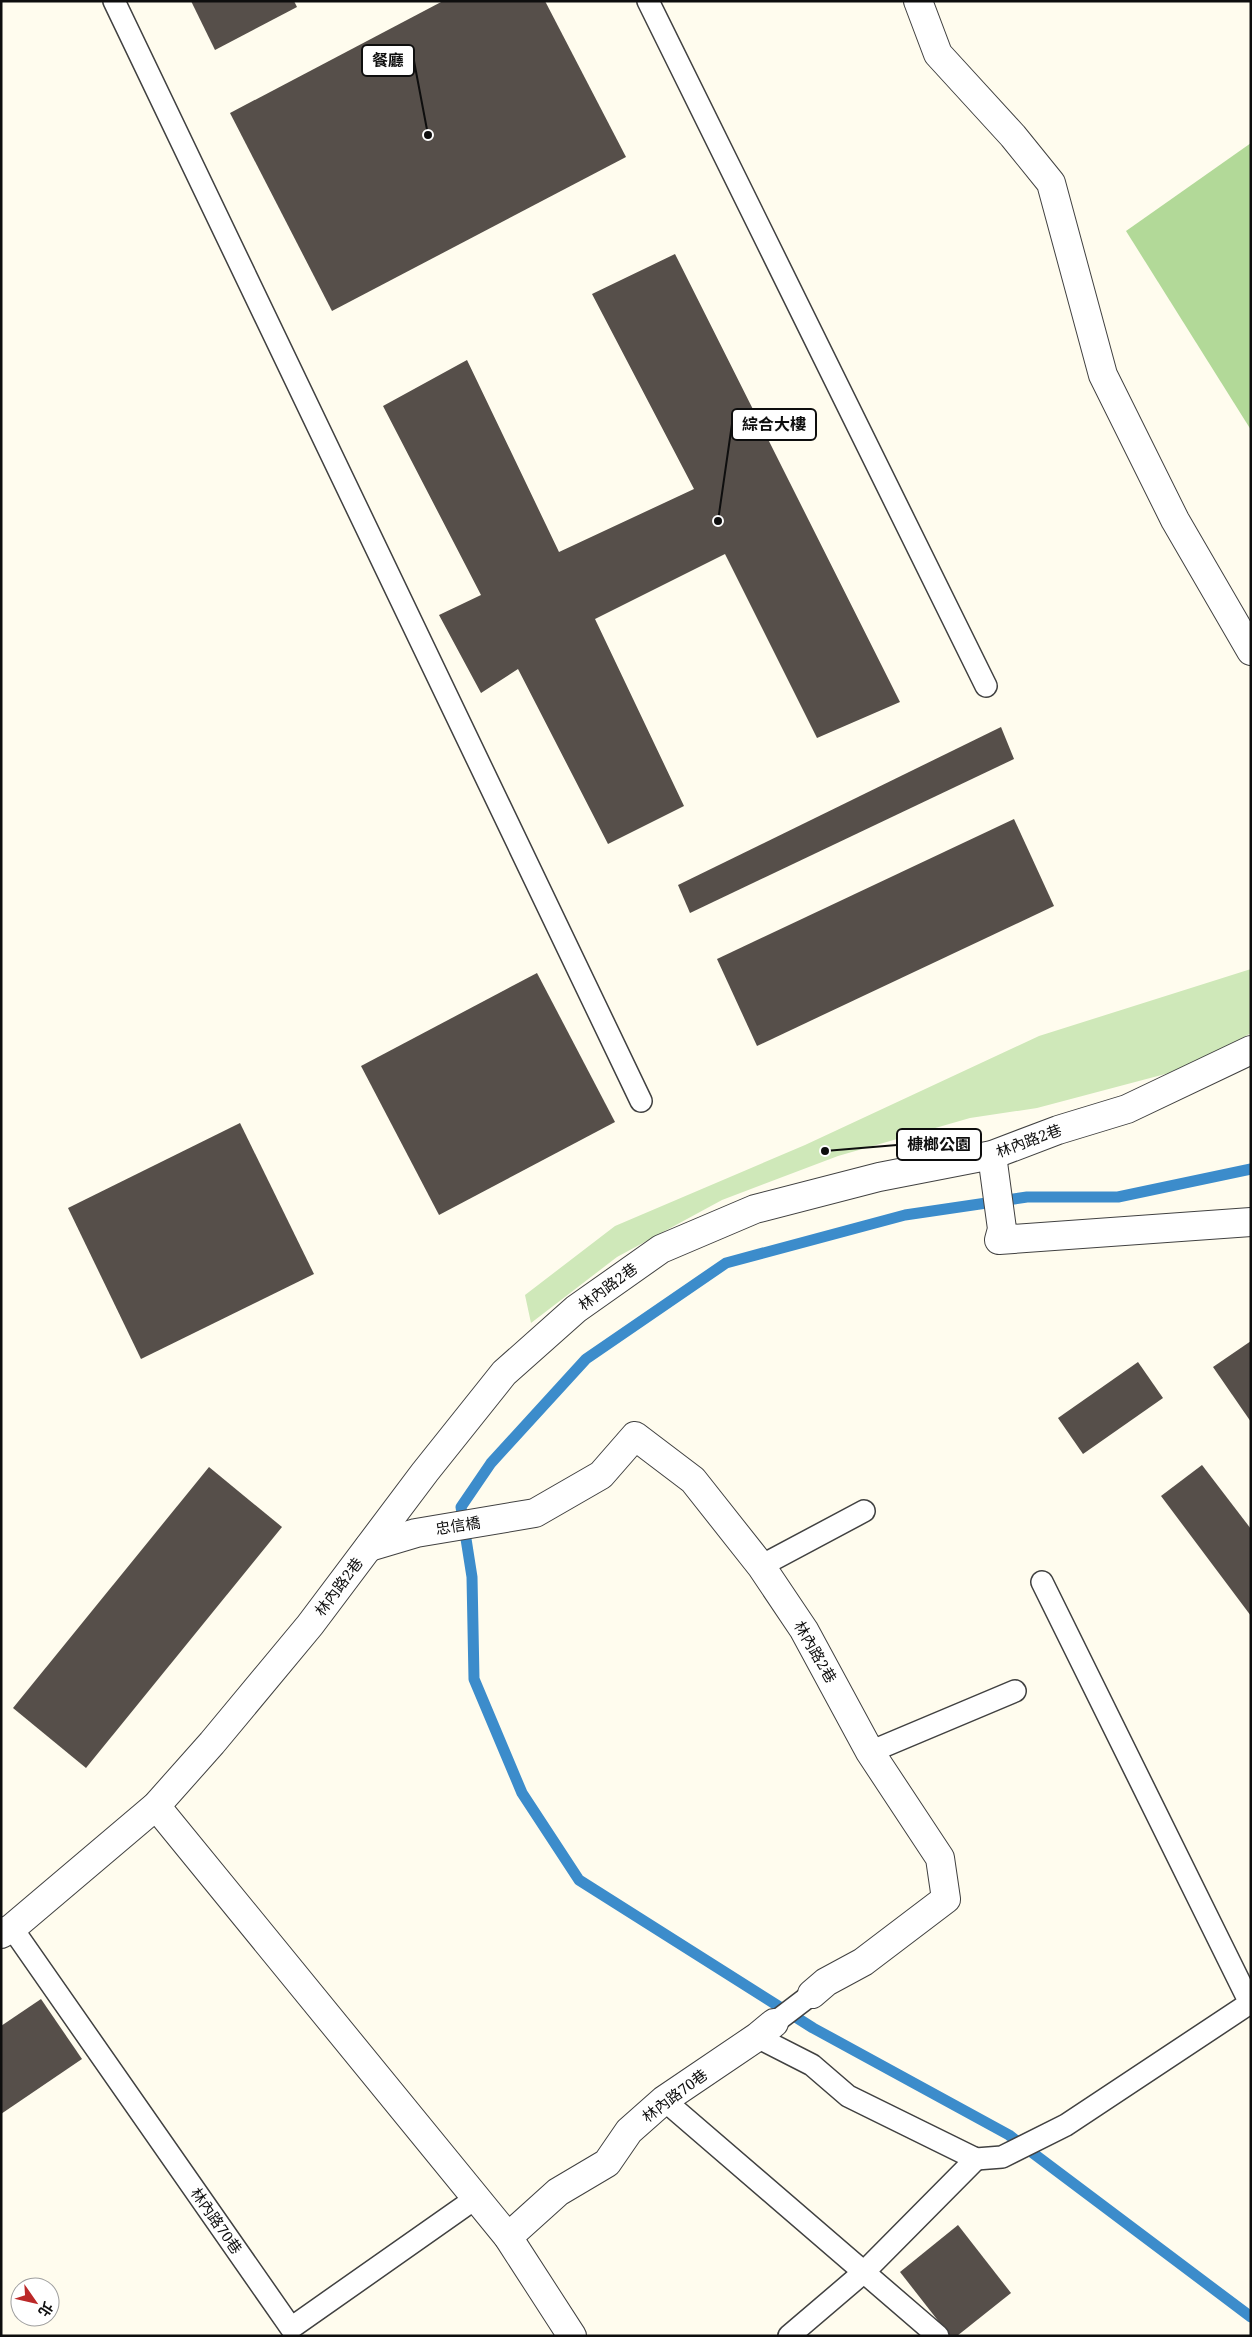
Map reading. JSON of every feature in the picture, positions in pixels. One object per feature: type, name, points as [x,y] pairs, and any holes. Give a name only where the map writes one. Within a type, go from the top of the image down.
[{"type":"street","points":[[918,1],[938,54],[1013,136],[1050,183],[1103,375],[1175,520],[1251,651]]},
{"type":"street","name":"林內路2巷","points":[[6,1931],[156,1806],[212,1743],[304,1633],[504,1374],[576,1309],[660,1249],[756,1209],[879,1176],[992,1155],[1058,1130],[1127,1109],[1251,1050]]},
{"type":"street","points":[[992,1155],[1002,1229],[999,1240],[1251,1222]]},
{"type":"street","name":"林內路2巷","points":[[501,1519],[535,1513],[601,1476],[635,1436],[693,1480],[761,1566],[804,1630],[870,1752],[940,1858],[946,1899],[863,1962],[826,1982],[812,1994]]},
{"type":"street","name":"忠信橋","points":[[369,1547],[416,1533],[501,1519]]},
{"type":"street","points":[[156,1806],[508,2237],[572,2336]]},
{"type":"street","name":"林內路70巷","points":[[508,2237],[558,2192],[607,2164],[629,2132],[664,2100],[766,2030]]},
{"type":"lane","points":[[114,1],[642,1100]]},
{"type":"lane","points":[[648,1],[986,686]]},
{"type":"lane","points":[[761,1566],[864,1511]]},
{"type":"lane","points":[[812,1994],[766,2030],[812,2065],[848,2096],[976,2159],[1002,2157],[1066,2125],[1250,2003],[1042,1582]]},
{"type":"lane","points":[[870,1752],[1015,1691]]},
{"type":"lane","name":"林內路70巷","points":[[6,1931],[291,2328],[476,2198]]},
{"type":"lane","points":[[664,2100],[938,2336]]},
{"type":"lane","points":[[789,2336],[864,2272],[976,2159]]},
{"type":"green space","points":[[1251,143],[1251,430],[1126,231]]},
{"type":"green space","points":[[1251,969],[1251,1033],[1188,1068],[1037,1108],[970,1118],[838,1156],[722,1200],[617,1257],[531,1323],[525,1295],[615,1226],[805,1145],[1039,1036]]},
{"type":"building","points":[[191,1],[294,1],[297,7],[215,50]]},
{"type":"building","points":[[443,1],[545,1],[626,157],[332,311],[230,113]]},
{"type":"building","points":[[675,254],[900,702],[817,738],[725,554],[595,619],[684,806],[608,844],[518,669],[481,693],[439,615],[481,595],[383,406],[467,360],[559,552],[694,489],[592,294]]},
{"type":"building","points":[[1001,727],[1014,759],[690,913],[678,885]]},
{"type":"building","points":[[1014,819],[1054,906],[757,1046],[717,959]]},
{"type":"building","points":[[537,973],[615,1122],[439,1215],[361,1066]]},
{"type":"building","points":[[240,1123],[314,1274],[141,1359],[68,1208]]},
{"type":"building","points":[[1251,1341],[1251,1422],[1213,1367]]},
{"type":"building","points":[[1138,1362],[1163,1398],[1083,1454],[1058,1418]]},
{"type":"building","points":[[1202,1465],[1251,1529],[1251,1616],[1161,1496]]},
{"type":"building","points":[[209,1467],[282,1527],[86,1768],[13,1708]]},
{"type":"building","points":[[41,1999],[82,2059],[1,2114],[1,2026]]},
{"type":"building","points":[[958,2225],[1011,2293],[957,2336],[950,2336],[900,2272]]},
{"type":"waterway","points":[[1251,1169],[1118,1197],[1027,1197],[905,1215],[726,1263],[586,1359],[491,1463],[461,1507],[472,1577],[474,1679],[522,1793],[579,1880],[813,2028],[1009,2135],[1251,2317]]},
{"type":"place","name":"餐廳","points":[[428,135]]},
{"type":"place","name":"綜合大樓","points":[[718,521]]},
{"type":"place","name":"槺榔公園","points":[[825,1151]]}]
